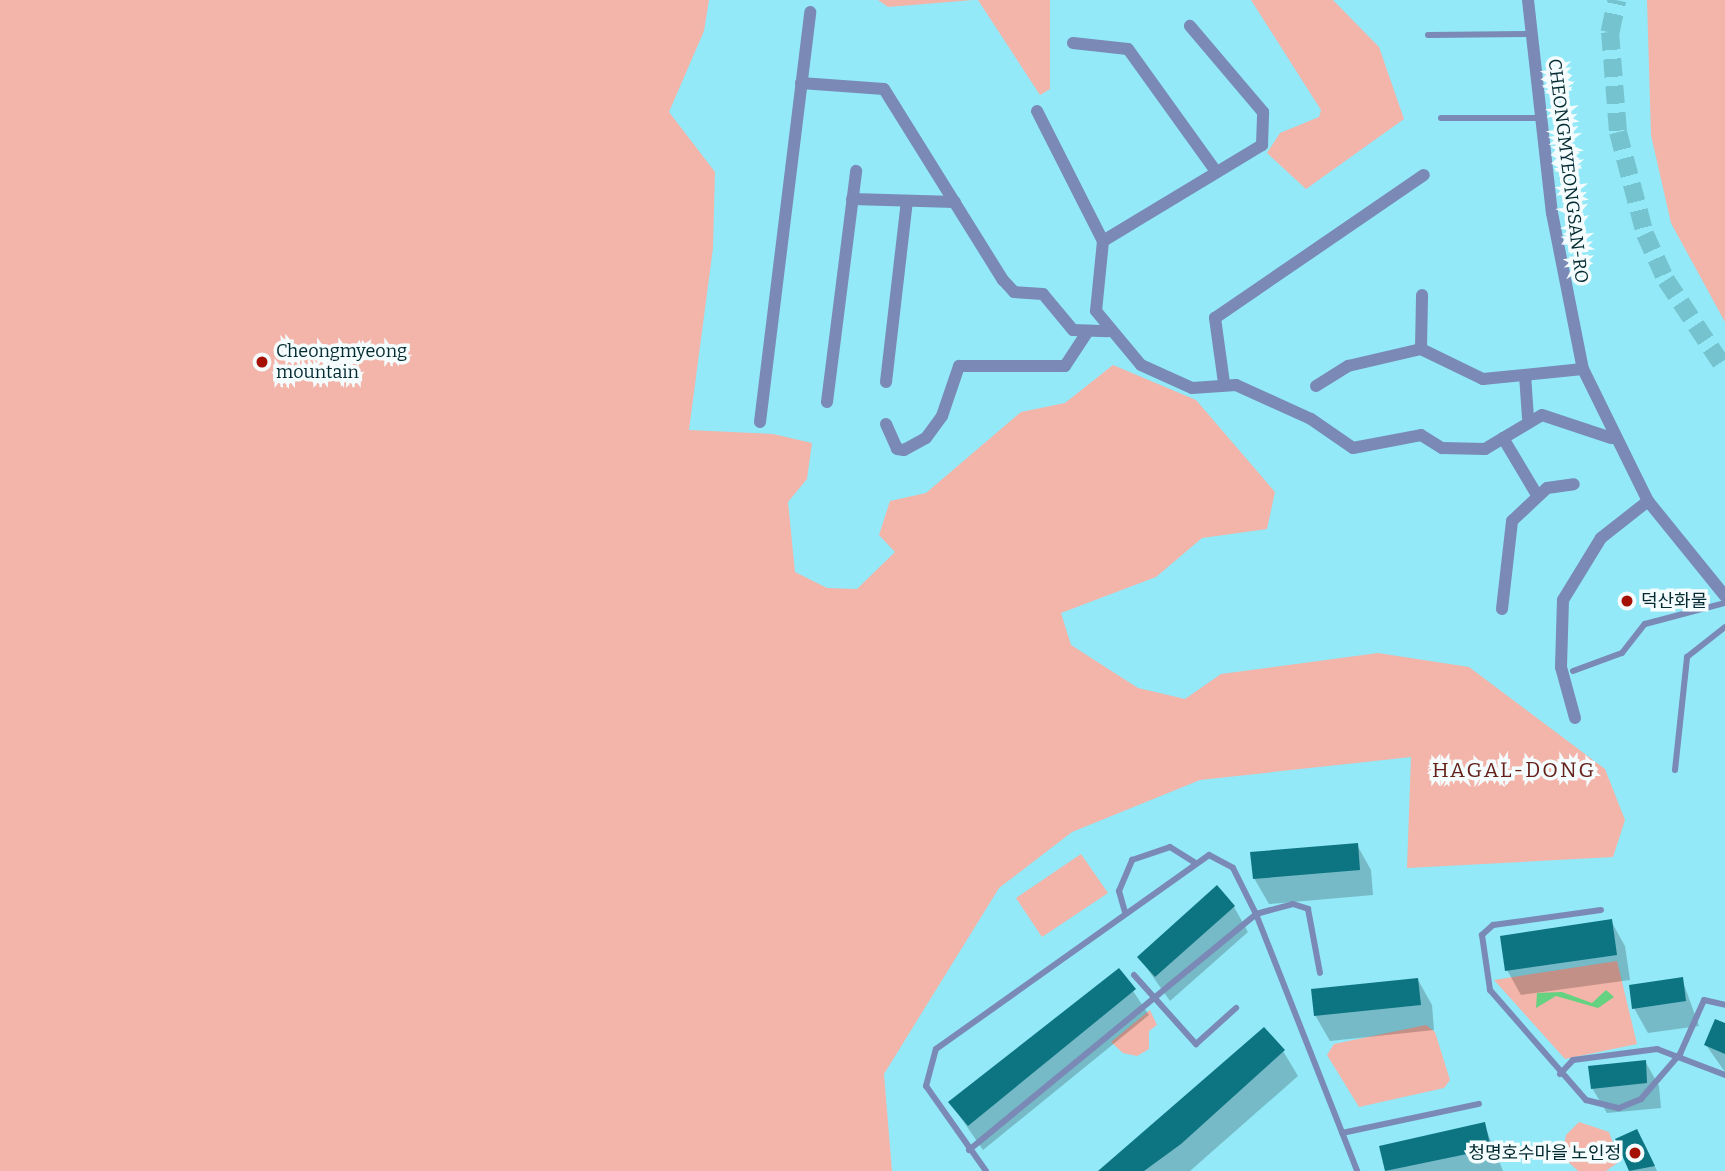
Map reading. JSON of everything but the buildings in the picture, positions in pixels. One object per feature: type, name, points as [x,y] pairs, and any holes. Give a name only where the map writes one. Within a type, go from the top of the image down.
[{"type":"street","name":"CHEONGMYEONGSAN-RO","points":[[1528,0],[1552,214],[1583,369],[1611,438],[1648,501],[1725,596]]},
{"type":"street","points":[[760,422],[810,12]]},
{"type":"street","points":[[1103,241],[1215,170],[1260,148],[1266,117],[1191,26]]},
{"type":"street","points":[[1073,43],[1128,49],[1215,170]]},
{"type":"street","points":[[802,83],[884,89],[1014,292],[1043,294],[1073,330],[1108,331]]},
{"type":"street","points":[[1037,111],[1103,241],[1094,306],[1108,331],[1134,360],[1192,388],[1224,383],[1311,419],[1353,448],[1421,435],[1442,448],[1485,449],[1528,418],[1560,417],[1611,438]]},
{"type":"street","points":[[827,402],[856,171]]},
{"type":"street","points":[[1224,383],[1215,318],[1424,175]]},
{"type":"street","points":[[852,199],[955,202]]},
{"type":"street","points":[[886,382],[907,201]]},
{"type":"street","points":[[1421,349],[1422,295]]},
{"type":"street","points":[[886,424],[897,449],[904,450],[926,438],[942,416],[959,366],[1065,366],[1088,331]]},
{"type":"street","points":[[1316,386],[1348,366],[1421,349],[1483,379],[1583,369]]},
{"type":"street","points":[[1525,375],[1528,418]]},
{"type":"street","points":[[1503,438],[1537,495]]},
{"type":"street","points":[[1502,609],[1510,528],[1537,495],[1574,484]]},
{"type":"street","points":[[1575,718],[1561,667],[1563,600],[1601,538],[1648,501]]},
{"type":"lane","points":[[1428,35],[1533,34]]},
{"type":"lane","points":[[1441,118],[1542,118]]},
{"type":"lane","points":[[1573,671],[1622,653],[1645,624],[1725,603]]},
{"type":"lane","points":[[1675,770],[1687,657],[1725,628]]},
{"type":"lane","points":[[1125,912],[1119,891],[1132,860],[1170,847],[1194,862]]},
{"type":"lane","points":[[986,1171],[926,1086],[936,1049],[1194,862],[1209,855],[1223,859],[1256,914],[1357,1171]]},
{"type":"lane","points":[[969,1150],[1256,914],[1293,904],[1308,909],[1320,973]]},
{"type":"lane","points":[[1601,910],[1493,925],[1482,935],[1490,990],[1560,1074],[1586,1100],[1619,1108],[1641,1099],[1680,1054],[1704,1000],[1725,1005]]},
{"type":"lane","points":[[1134,975],[1196,1044],[1236,1008]]},
{"type":"lane","points":[[1560,1074],[1573,1060],[1657,1049],[1680,1054],[1725,1075]]},
{"type":"lane","points":[[1342,1133],[1479,1104]]},
{"type":"shaded area","points":[[0,0],[709,0],[704,31],[669,112],[715,172],[713,248],[689,430],[773,434],[812,443],[807,479],[788,502],[795,572],[827,588],[857,589],[895,552],[879,535],[890,501],[926,493],[1021,412],[1065,403],[1113,365],[1196,400],[1275,492],[1267,529],[1202,538],[1156,577],[1061,613],[1071,645],[1138,688],[1185,699],[1221,674],[1378,653],[1469,667],[1605,769],[1625,820],[1613,857],[1407,868],[1411,757],[1200,780],[1072,832],[999,888],[884,1074],[892,1171],[0,1171]]},
{"type":"shaded area","points":[[878,0],[973,0],[888,7]]},
{"type":"shaded area","points":[[978,0],[1050,0],[1050,89],[1040,95]]},
{"type":"shaded area","points":[[1251,0],[1333,0],[1379,47],[1404,119],[1306,189],[1267,153],[1280,133],[1319,117],[1321,110]]},
{"type":"shaded area","points":[[1647,0],[1725,0],[1725,322],[1671,223],[1651,135]]},
{"type":"shaded area","points":[[1081,854],[1108,893],[1042,937],[1016,898]]},
{"type":"shaded area","points":[[1617,961],[1637,1044],[1565,1059],[1494,980]]},
{"type":"shaded area","points":[[1606,990],[1614,997],[1598,1008],[1556,996],[1536,1008],[1537,993],[1562,992],[1592,1003]]},
{"type":"shaded area","points":[[1150,1010],[1157,1025],[1149,1031],[1149,1049],[1137,1056],[1123,1053],[1111,1042]]},
{"type":"shaded area","points":[[1426,1025],[1435,1032],[1450,1080],[1444,1088],[1359,1107],[1327,1055],[1334,1044]]},
{"type":"shaded area","points":[[1579,1122],[1609,1132],[1620,1161],[1606,1171],[1578,1171],[1562,1156],[1566,1135]]},
{"type":"tunnel","points":[[1610,32],[1617,0]]},
{"type":"tunnel","points":[[1610,32],[1618,132],[1645,234],[1666,280],[1725,369]]},
{"type":"place","name":"Cheongmyeong mountain","points":[[262,362]]},
{"type":"place","name":"덕산화물","points":[[1627,601]]},
{"type":"place","name":"청명호수마을 노인정","points":[[1635,1153]]},
{"type":"district","name":"HAGAL-DONG","points":[[1514,770]]}]
